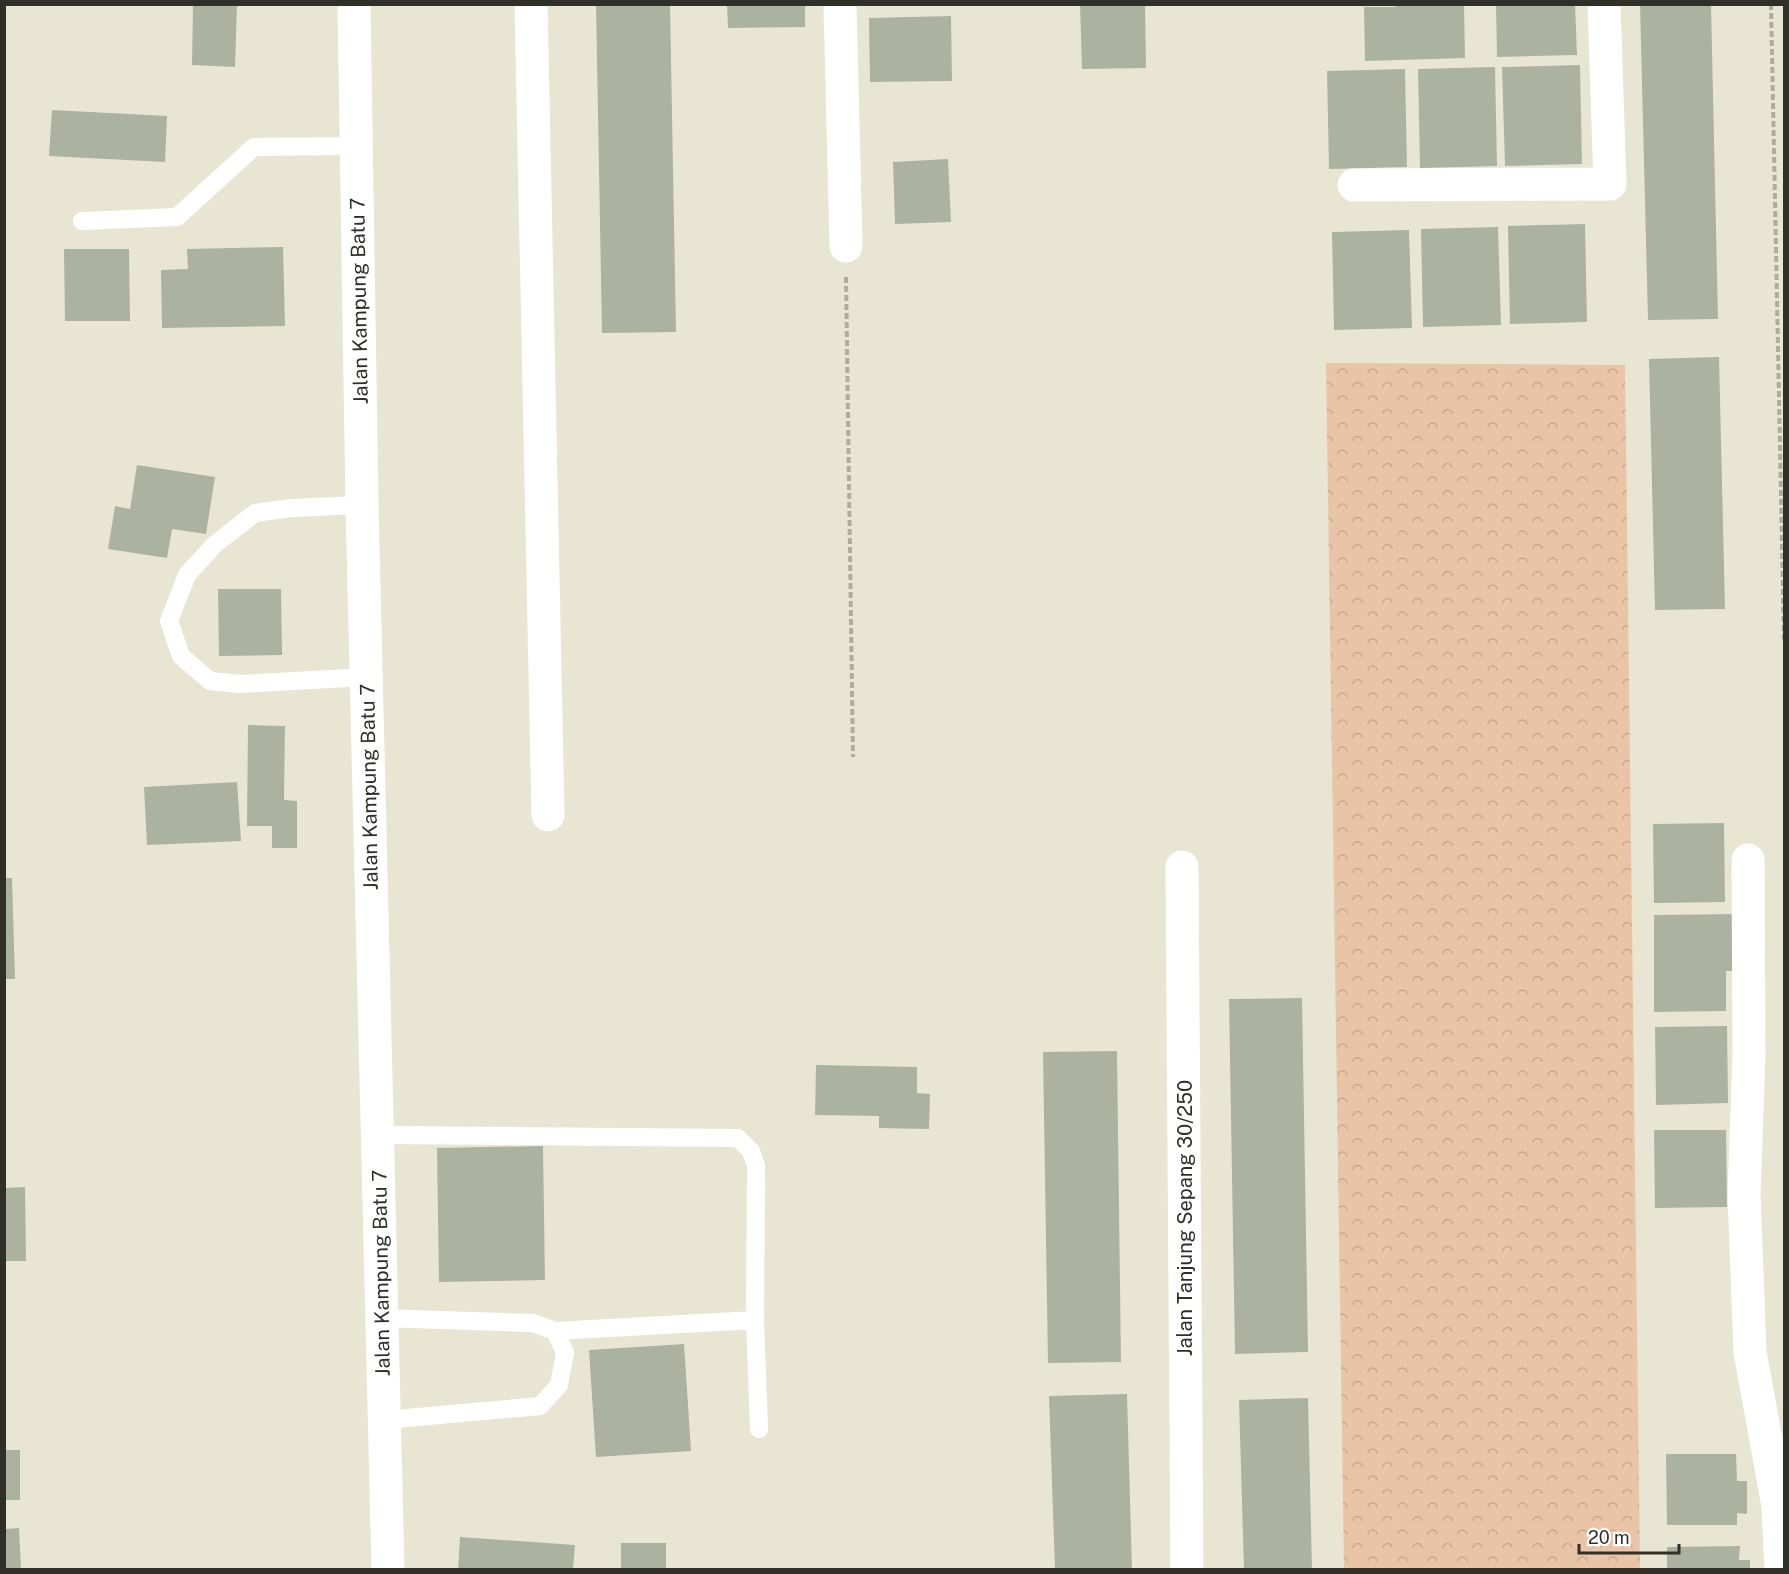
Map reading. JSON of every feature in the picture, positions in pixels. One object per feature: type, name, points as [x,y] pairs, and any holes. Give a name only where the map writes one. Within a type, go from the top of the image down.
[{"type":"street","name":"Jalan Kampung Batu 7","points":[[354,4],[362,505],[388,1569]]},
{"type":"street","points":[[531,4],[548,815]]},
{"type":"street","points":[[840,4],[846,246]]},
{"type":"street","points":[[1354,185],[1610,184],[1604,4]]},
{"type":"street","points":[[1748,860],[1749,1055],[1744,1195],[1750,1352],[1778,1506],[1781,1569]]},
{"type":"street","name":"Jalan Tanjung Sepang 30/250","points":[[1182,867],[1187,1569]]},
{"type":"lane","points":[[82,221],[177,217],[254,147],[357,146]]},
{"type":"lane","points":[[362,505],[291,507],[255,513],[214,545],[187,575],[170,621],[181,656],[210,681],[241,684],[366,677]]},
{"type":"lane","points":[[378,1135],[738,1138],[751,1150],[756,1166],[755,1320],[759,1429]]},
{"type":"lane","points":[[382,1318],[532,1323],[555,1331],[755,1320]]},
{"type":"lane","points":[[384,1420],[540,1406],[559,1385],[565,1353],[555,1331]]},
{"type":"path","points":[[1771,4],[1785,643]]},
{"type":"path","points":[[846,246],[853,757]]},
{"type":"green space","points":[[1326,363],[1625,365],[1640,1569],[1344,1569]]},
{"type":"building","points":[[193,4],[237,4],[235,67],[192,65]]},
{"type":"building","points":[[596,4],[670,4],[676,332],[602,333]]},
{"type":"building","points":[[727,4],[805,4],[805,27],[728,28]]},
{"type":"building","points":[[1080,4],[1145,4],[1146,68],[1082,69]]},
{"type":"building","points":[[1396,4],[1464,5],[1465,58],[1365,61],[1364,7],[1396,7]]},
{"type":"building","points":[[1496,4],[1575,4],[1577,55],[1497,57]]},
{"type":"building","points":[[1640,4],[1711,4],[1718,319],[1648,320]]},
{"type":"building","points":[[951,16],[952,81],[870,82],[869,18]]},
{"type":"building","points":[[1580,65],[1582,164],[1505,166],[1502,67]]},
{"type":"building","points":[[1495,67],[1497,166],[1420,168],[1418,69]]},
{"type":"building","points":[[1405,69],[1407,167],[1329,169],[1327,71]]},
{"type":"building","points":[[52,110],[167,116],[165,162],[49,156]]},
{"type":"building","points":[[948,159],[951,222],[895,224],[893,162]]},
{"type":"building","points":[[1585,224],[1587,322],[1510,324],[1508,226]]},
{"type":"building","points":[[1498,227],[1501,325],[1423,327],[1421,229]]},
{"type":"building","points":[[1409,230],[1412,328],[1334,330],[1332,232]]},
{"type":"building","points":[[283,247],[285,326],[162,328],[161,270],[188,269],[187,249]]},
{"type":"building","points":[[64,249],[129,249],[130,321],[65,321]]},
{"type":"building","points":[[1719,357],[1725,609],[1655,610],[1649,359]]},
{"type":"building","points":[[137,465],[215,477],[206,534],[172,529],[167,558],[108,549],[115,506],[130,509]]},
{"type":"building","points":[[218,589],[281,589],[282,655],[219,656]]},
{"type":"building","points":[[248,725],[285,726],[284,800],[297,801],[297,848],[272,848],[272,826],[247,826]]},
{"type":"building","points":[[237,782],[241,841],[147,845],[144,787]]},
{"type":"building","points":[[1724,823],[1725,902],[1654,903],[1653,824]]},
{"type":"building","points":[[4,878],[12,878],[15,979],[4,979]]},
{"type":"building","points":[[1741,914],[1742,971],[1726,971],[1726,1011],[1654,1012],[1654,915]]},
{"type":"building","points":[[1302,998],[1308,1352],[1235,1354],[1229,999]]},
{"type":"building","points":[[1727,1026],[1728,1103],[1656,1105],[1655,1027]]},
{"type":"building","points":[[1117,1051],[1121,1362],[1048,1363],[1043,1052]]},
{"type":"building","points":[[816,1065],[917,1067],[917,1093],[930,1094],[929,1129],[879,1128],[879,1116],[815,1115]]},
{"type":"building","points":[[1654,1130],[1726,1130],[1727,1207],[1655,1208]]},
{"type":"building","points":[[543,1146],[545,1280],[439,1282],[437,1148]]},
{"type":"building","points":[[25,1187],[26,1261],[4,1261],[4,1188]]},
{"type":"building","points":[[684,1344],[691,1451],[596,1457],[589,1350]]},
{"type":"building","points":[[1127,1394],[1132,1570],[1055,1570],[1049,1396]]},
{"type":"building","points":[[1308,1398],[1312,1570],[1244,1570],[1239,1400]]},
{"type":"building","points":[[4,1450],[20,1450],[20,1500],[4,1500]]},
{"type":"building","points":[[1666,1454],[1736,1454],[1737,1481],[1747,1481],[1747,1514],[1737,1513],[1737,1525],[1667,1525]]},
{"type":"building","points":[[19,1528],[21,1570],[5,1570],[5,1529]]},
{"type":"building","points":[[460,1537],[575,1545],[573,1570],[458,1570]]},
{"type":"building","points":[[621,1543],[666,1543],[666,1570],[621,1570]]},
{"type":"building","points":[[1740,1546],[1739,1560],[1750,1560],[1750,1570],[1667,1570],[1667,1547]]}]
